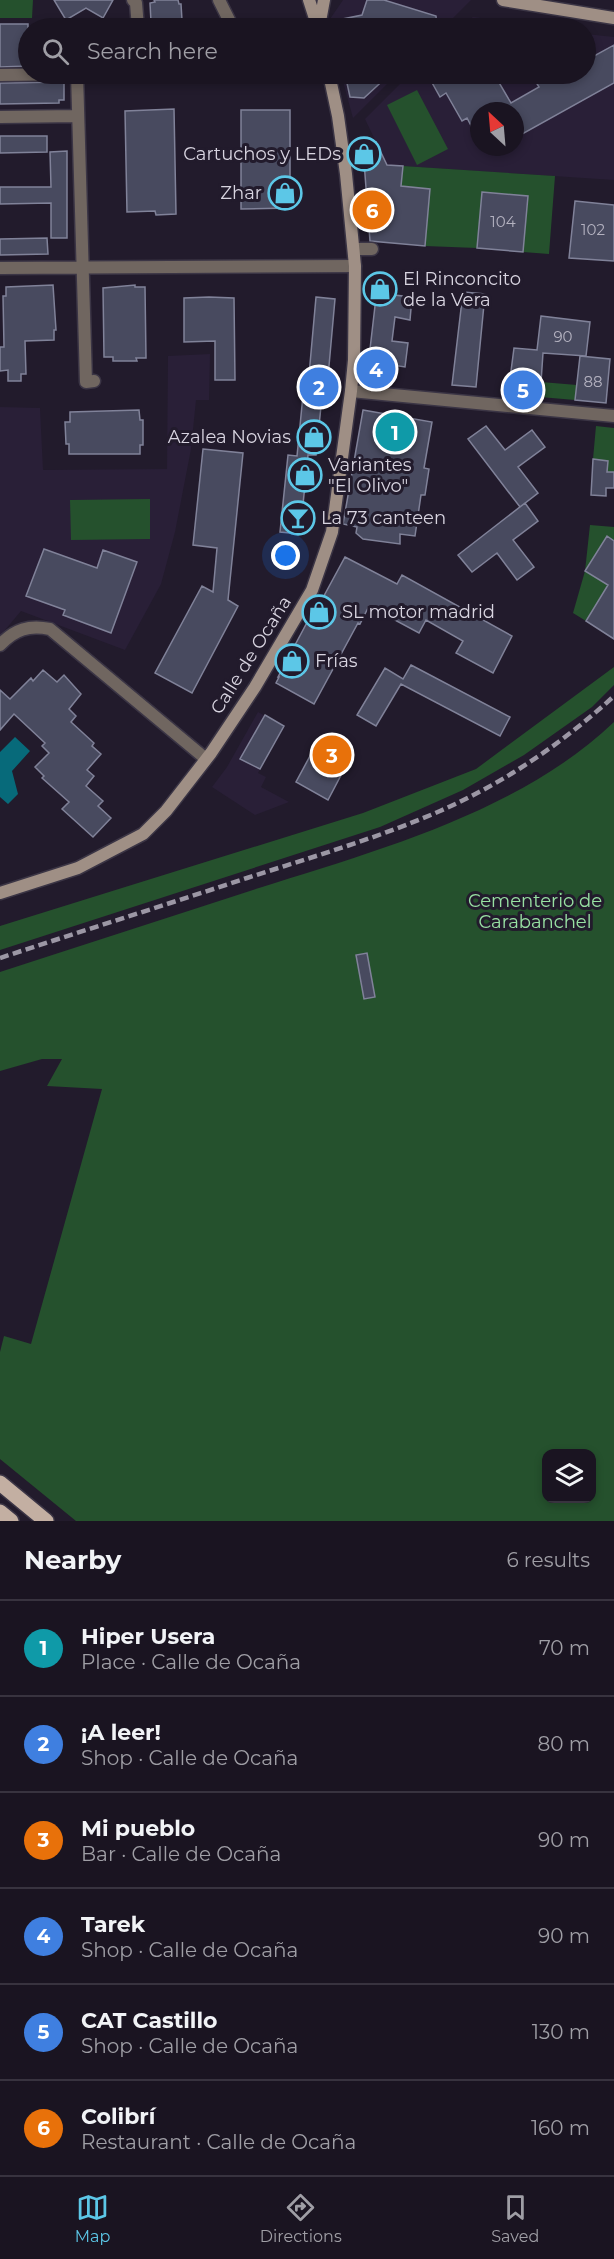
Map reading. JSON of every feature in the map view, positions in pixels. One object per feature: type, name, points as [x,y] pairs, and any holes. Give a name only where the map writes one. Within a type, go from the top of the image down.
[{"type":"main road","points":[[0,1483],[46,1521]]},
{"type":"main road","points":[[0,1512],[11,1521]]},
{"type":"street","points":[[133,0],[136,3],[137,18]]},
{"type":"street","points":[[219,0],[228,18]]},
{"type":"street","points":[[309,0],[315,18]]},
{"type":"street","points":[[320,18],[324,0]]},
{"type":"street","points":[[503,0],[614,18]]},
{"type":"street","points":[[0,75],[18,75]]},
{"type":"street","points":[[77,84],[86,382],[94,381]]},
{"type":"street","name":"Calle de Ocaña","points":[[0,892],[78,868],[143,834],[166,811],[206,759],[255,687],[312,590],[332,532],[351,391],[354,249],[342,139],[331,84]]},
{"type":"street","points":[[0,117],[77,116]]},
{"type":"street","points":[[354,249],[372,249]]},
{"type":"street","points":[[0,268],[355,266]]},
{"type":"street","points":[[351,391],[614,416]]},
{"type":"street","points":[[0,645],[18,631],[34,626],[50,629],[206,759]]},
{"type":"shaded area","points":[[343,0],[471,0],[453,18],[331,18]]},
{"type":"shaded area","points":[[596,35],[614,37],[614,180],[387,165],[365,119],[400,84],[596,84]]},
{"type":"shaded area","points":[[344,84],[387,84],[353,118]]},
{"type":"shaded area","points":[[210,354],[209,400],[196,400],[191,449],[175,532],[161,584],[125,650],[21,611],[0,636],[0,407],[40,408],[43,470],[167,469],[168,356]]},
{"type":"shaded area","points":[[258,712],[284,726],[258,773],[266,777],[261,787],[289,802],[255,815],[212,787],[227,767]]},
{"type":"green space","points":[[0,0],[33,0],[32,18],[0,18]]},
{"type":"green space","points":[[417,90],[448,149],[417,165],[387,105]]},
{"type":"green space","points":[[403,166],[555,176],[549,254],[523,252],[528,196],[482,193],[477,248],[425,246],[430,190],[401,186]]},
{"type":"green space","points":[[541,382],[577,385],[575,400],[540,397]]},
{"type":"green space","points":[[596,426],[614,428],[614,472],[607,472],[607,461],[593,459]]},
{"type":"green space","points":[[150,499],[150,539],[71,540],[70,500]]},
{"type":"green space","points":[[590,525],[614,527],[614,541],[607,536],[585,571]]},
{"type":"green space","points":[[585,571],[608,585],[599,599],[608,604],[593,609],[586,621],[573,613]]},
{"type":"green space","points":[[614,667],[614,685],[592,707],[524,755],[463,790],[380,827],[0,950],[0,926],[363,813],[476,769]]},
{"type":"green space","name":"Cementerio de Carabanchel","points":[[614,722],[614,1521],[76,1521],[0,1459],[0,1352],[4,1336],[31,1344],[102,1089],[47,1086],[62,1059],[42,1059],[0,1071],[0,972],[400,842],[492,804],[536,780],[577,753]]},
{"type":"water","points":[[15,737],[30,751],[12,771],[18,794],[8,804],[0,797],[0,752]]},
{"type":"building","points":[[54,0],[113,0],[103,18],[86,8],[69,18],[65,18]]},
{"type":"building","points":[[154,0],[178,0],[181,4],[182,18],[151,18],[150,3],[155,2]]},
{"type":"building","points":[[367,0],[384,0],[436,16],[436,18],[347,18],[362,15]]},
{"type":"building","points":[[0,24],[18,24],[18,66],[0,67]]},
{"type":"building","points":[[614,45],[614,83],[524,133],[524,102],[513,102],[539,87],[537,84],[596,84],[596,55]]},
{"type":"building","points":[[0,83],[64,84],[64,100],[59,100],[59,103],[0,104]]},
{"type":"building","points":[[347,84],[379,84],[364,98],[350,97]]},
{"type":"building","points":[[433,84],[500,84],[510,102],[470,102],[470,124],[467,118],[462,121],[446,93],[440,97]]},
{"type":"building","points":[[174,109],[176,214],[156,215],[155,211],[127,212],[125,111]]},
{"type":"building","points":[[241,110],[290,110],[290,208],[241,209]]},
{"type":"building","points":[[0,136],[47,136],[47,152],[0,153]]},
{"type":"building","points":[[376,142],[387,165],[403,166],[401,186],[430,189],[425,246],[370,241],[363,148]]},
{"type":"building","points":[[67,151],[67,238],[51,238],[51,203],[0,204],[0,187],[51,187],[50,152]]},
{"type":"building","points":[[482,192],[528,196],[523,252],[477,248]]},
{"type":"building","points":[[575,201],[614,205],[614,261],[569,258]]},
{"type":"building","points":[[47,238],[48,254],[0,255],[0,239]]},
{"type":"building","points":[[378,280],[395,281],[394,295],[412,297],[410,320],[395,317],[392,341],[408,343],[405,367],[386,364],[384,377],[367,375]]},
{"type":"building","points":[[53,285],[56,330],[54,330],[54,340],[25,341],[26,374],[21,374],[21,381],[8,381],[8,370],[0,371],[0,347],[4,347],[3,296],[6,296],[6,287]]},
{"type":"building","points":[[135,285],[135,287],[145,287],[146,358],[136,358],[137,361],[113,361],[113,357],[104,357],[103,288]]},
{"type":"building","points":[[463,292],[485,294],[476,387],[452,385]]},
{"type":"building","points":[[316,297],[335,299],[328,377],[324,377],[316,455],[308,455],[300,534],[280,532],[288,455],[297,456],[305,375],[309,375]]},
{"type":"building","points":[[184,298],[234,298],[235,380],[215,380],[215,341],[184,342]]},
{"type":"building","points":[[541,316],[590,322],[586,356],[543,353],[540,397],[508,394],[514,348],[537,350]]},
{"type":"building","points":[[580,356],[610,359],[606,403],[575,400]]},
{"type":"building","points":[[139,410],[140,420],[143,420],[143,445],[140,445],[140,454],[69,454],[65,422],[70,422],[70,412]]},
{"type":"building","points":[[363,410],[432,422],[424,468],[429,469],[425,495],[421,495],[415,536],[400,534],[400,544],[363,539],[356,533],[357,527],[343,524]]},
{"type":"building","points":[[486,426],[505,450],[532,430],[545,447],[518,467],[538,493],[520,507],[468,439]]},
{"type":"building","points":[[203,449],[243,453],[228,600],[238,606],[192,693],[155,673],[202,586],[213,592],[217,548],[193,545]]},
{"type":"building","points":[[593,459],[608,461],[607,472],[614,472],[614,488],[606,488],[606,496],[591,495]]},
{"type":"building","points":[[525,503],[538,521],[513,540],[534,567],[517,580],[497,553],[472,572],[458,555]]},
{"type":"building","points":[[607,536],[614,541],[614,639],[586,621],[608,585],[585,571]]},
{"type":"building","points":[[44,549],[97,568],[103,550],[137,562],[111,633],[63,615],[65,610],[26,596]]},
{"type":"building","points":[[345,557],[397,584],[402,575],[512,636],[493,673],[456,653],[463,641],[426,620],[419,633],[369,606],[314,704],[276,683],[311,615],[313,616]]},
{"type":"building","points":[[411,665],[510,717],[500,736],[401,684],[376,726],[357,715],[385,668],[403,679]]},
{"type":"building","points":[[43,670],[57,682],[64,675],[81,694],[69,709],[76,716],[71,722],[94,743],[92,746],[101,754],[87,770],[94,776],[86,786],[103,801],[98,806],[111,818],[93,837],[62,809],[69,802],[42,778],[44,776],[35,767],[49,753],[42,746],[45,743],[14,714],[0,730],[0,690],[10,699],[31,678],[33,681]]},
{"type":"building","points":[[265,715],[284,726],[260,769],[240,759]]},
{"type":"building","points":[[317,743],[349,760],[328,800],[296,782]]},
{"type":"building","points":[[367,953],[375,997],[364,999],[356,955]]},
{"type":"railway","points":[[0,958],[345,847],[440,811],[487,788],[532,761],[614,696]]},
{"type":"place","name":"Cartuchos y LEDs","points":[[364,154]]},
{"type":"place","name":"Zhar","points":[[285,193]]},
{"type":"place","name":"Colibrí","points":[[372,210]]},
{"type":"place","name":"El Rinconcito de la Vera","points":[[380,289]]},
{"type":"place","name":"Tarek","points":[[376,369]]},
{"type":"place","name":"¡A leer!","points":[[319,387]]},
{"type":"place","name":"CAT Castillo","points":[[523,390]]},
{"type":"place","name":"Hiper Usera","points":[[395,432]]},
{"type":"place","name":"Azalea Novias","points":[[314,437]]},
{"type":"place","name":"Variantes \"El Olivo\"","points":[[305,475]]},
{"type":"place","name":"La 73 canteen","points":[[298,518]]},
{"type":"place","name":"SL motor madrid","points":[[319,612]]},
{"type":"place","name":"Frías","points":[[292,661]]},
{"type":"place","name":"Mi pueblo","points":[[332,755]]}]
